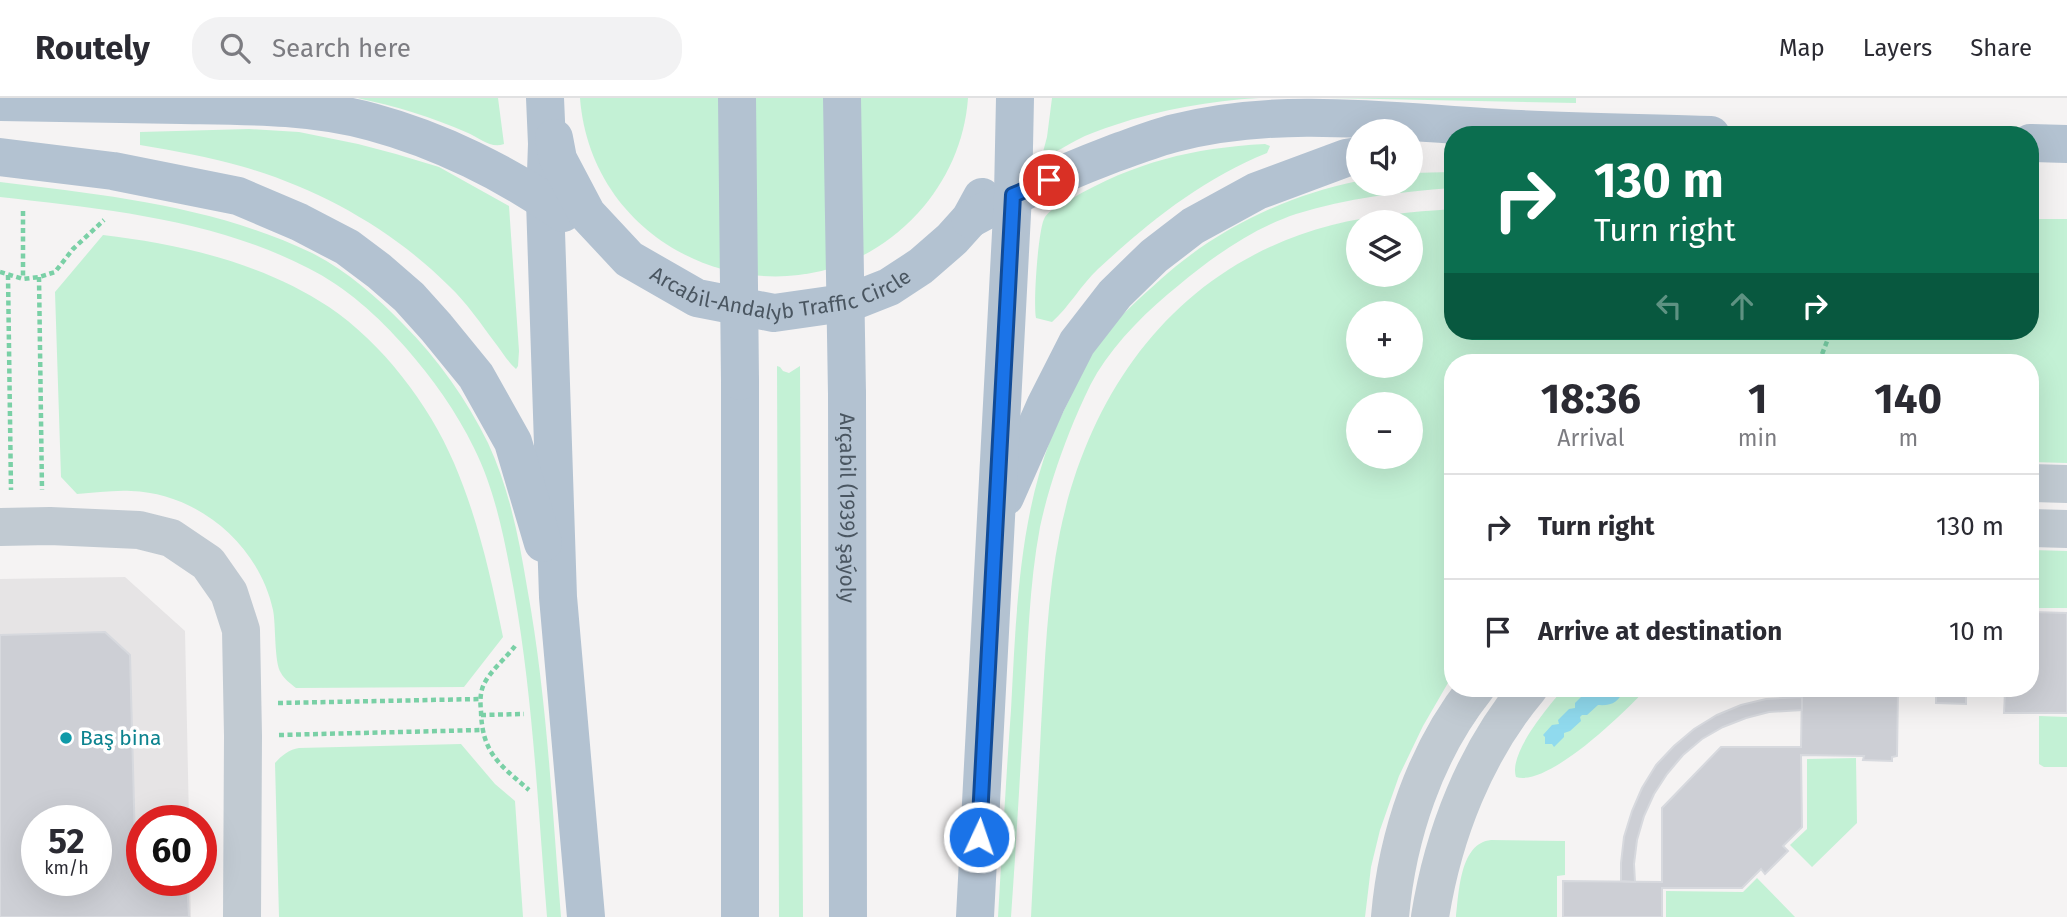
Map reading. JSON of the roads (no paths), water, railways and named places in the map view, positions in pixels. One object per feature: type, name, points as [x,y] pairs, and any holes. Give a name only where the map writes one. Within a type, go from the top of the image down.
[{"type":"main road","points":[[547,98],[545,201],[558,597],[586,917]]},
{"type":"main road","name":"Arcabil-Andalyb Traffic Circle","points":[[547,98],[558,159],[587,214],[629,259],[697,298],[774,313],[851,302],[889,287],[951,240],[970,219],[997,167],[1014,98]]},
{"type":"main road","points":[[737,98],[740,917]]},
{"type":"main road","name":"Arçabil (1939) şaýoly","points":[[842,98],[847,394],[848,917]]},
{"type":"main road","points":[[975,917],[1013,195],[1014,98]]},
{"type":"main road","points":[[0,102],[232,105],[327,113],[372,122],[428,140],[481,164],[545,201],[629,259]]},
{"type":"main road","points":[[970,219],[1013,195],[1142,143],[1225,123],[1355,118],[1444,126]]},
{"type":"main road","points":[[1423,146],[1444,142]]},
{"type":"main road","points":[[2039,143],[2067,144]]},
{"type":"main road","points":[[0,157],[113,171],[238,196],[299,222],[347,247],[379,271],[409,297],[475,376],[513,442],[558,597]]},
{"type":"main road","points":[[996,519],[1046,404],[1077,342],[1115,294],[1154,256],[1193,226],[1257,191],[1346,158]]},
{"type":"lane","points":[[2039,484],[2067,484]]},
{"type":"lane","points":[[0,527],[139,530],[171,538],[208,563],[229,593],[241,630],[242,917]]},
{"type":"lane","points":[[2039,528],[2067,529]]},
{"type":"lane","points":[[1390,917],[1405,833],[1420,788],[1448,728],[1470,697]]},
{"type":"lane","points":[[1430,917],[1438,875],[1463,797],[1506,717],[1522,697]]},
{"type":"water","points":[[1581,697],[1620,697],[1607,705],[1598,705],[1587,715],[1582,715],[1581,721],[1564,733],[1564,737],[1554,747],[1552,744],[1545,744],[1543,735],[1552,725],[1559,724],[1558,720],[1569,709],[1575,708],[1575,703]]},
{"type":"place","name":"Baş bina","points":[[66,738]]}]
